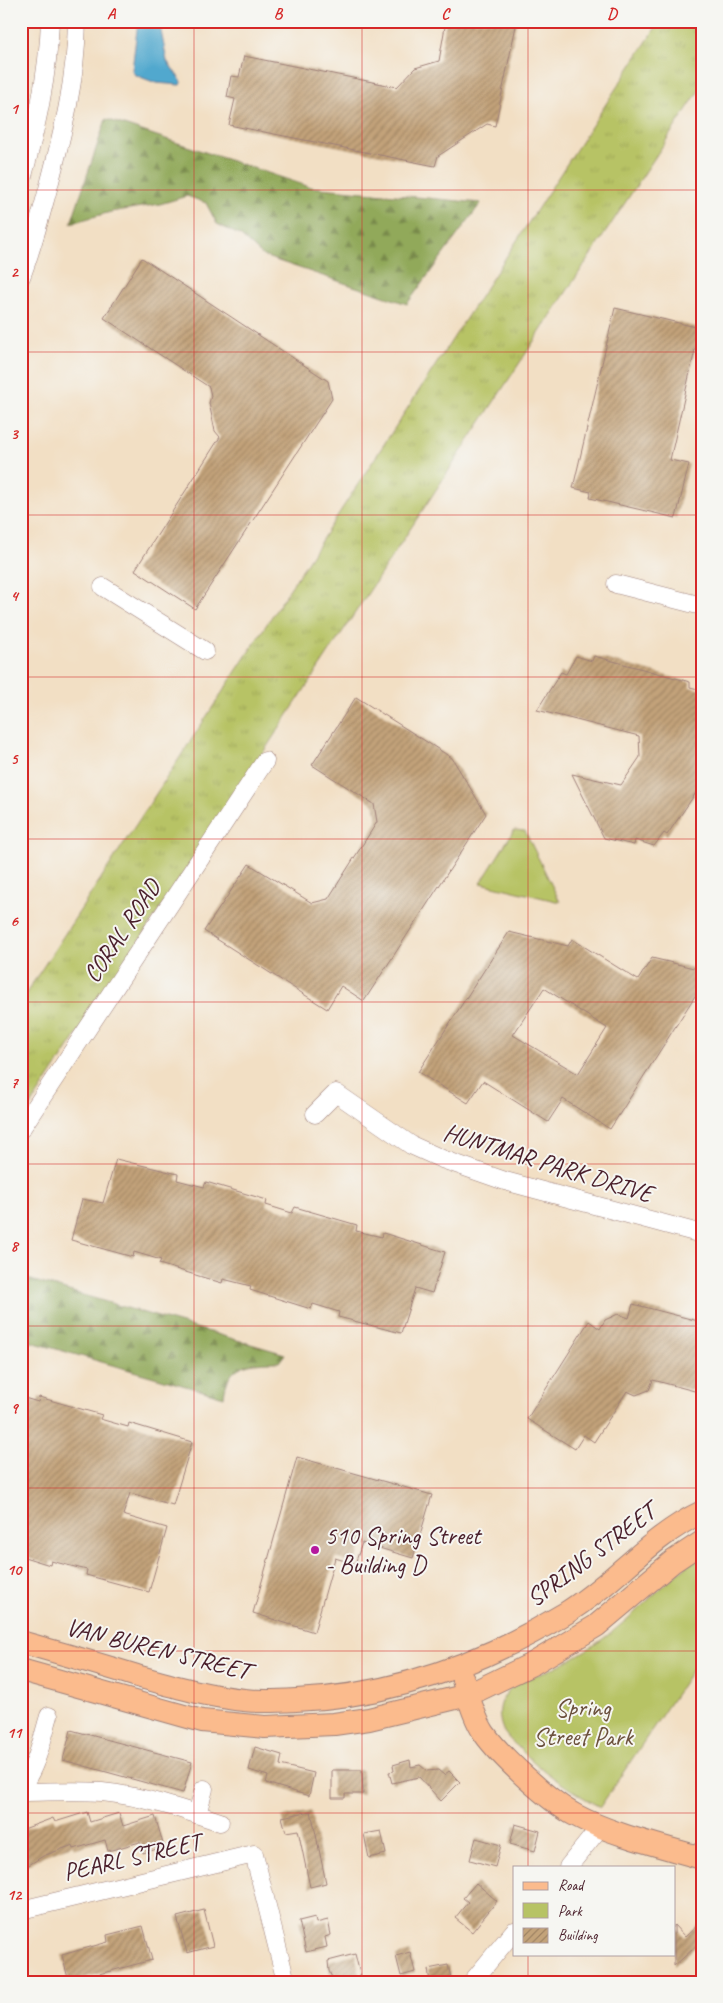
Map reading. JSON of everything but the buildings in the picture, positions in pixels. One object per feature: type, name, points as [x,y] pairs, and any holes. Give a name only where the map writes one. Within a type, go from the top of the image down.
[{"type":"main road","name":"SPRING STREET","points":[[459,1667],[524,1637],[568,1612],[595,1592],[658,1538],[684,1520],[702,1512]]},
{"type":"main road","points":[[21,1670],[202,1721],[236,1726],[298,1726],[357,1721],[408,1711],[468,1695],[534,1663],[580,1636],[624,1603],[672,1562],[702,1542]]},
{"type":"main road","name":"VAN BUREN STREET","points":[[21,1642],[178,1687],[211,1695],[246,1700],[313,1700],[349,1696],[382,1690],[459,1667]]},
{"type":"main road","points":[[459,1667],[477,1720],[485,1734],[520,1772],[575,1815],[618,1833],[702,1858]]},
{"type":"street","points":[[21,183],[40,110],[49,45],[50,21]]},
{"type":"street","points":[[21,277],[44,203],[70,105],[74,77],[76,21]]},
{"type":"street","points":[[616,584],[702,606]]},
{"type":"street","points":[[103,587],[205,651]]},
{"type":"street","name":"CORAL ROAD","points":[[21,1129],[265,761]]},
{"type":"street","name":"HUNTMAR PARK DRIVE","points":[[316,1114],[336,1093],[411,1145],[442,1159],[505,1181],[702,1234]]},
{"type":"street","points":[[21,1787],[36,1760],[49,1716]]},
{"type":"street","points":[[197,1814],[204,1789]]},
{"type":"street","points":[[21,1792],[100,1792],[157,1803],[220,1822]]},
{"type":"street","points":[[569,1866],[601,1826]]},
{"type":"street","name":"PEARL STREET","points":[[21,1910],[254,1854],[286,1982]]},
{"type":"street","points":[[472,1982],[513,1932]]},
{"type":"green space","points":[[21,21],[26,21],[26,29],[21,85]]},
{"type":"green space","points":[[660,21],[702,21],[702,86],[21,1120],[21,1001]]},
{"type":"green space","points":[[106,119],[310,187],[481,203],[407,304],[263,256],[241,236],[217,224],[206,203],[187,196],[160,204],[111,212],[71,223]]},
{"type":"green space","points":[[514,830],[525,831],[560,902],[481,883]]},
{"type":"green space","points":[[21,1277],[285,1354],[279,1362],[242,1366],[230,1377],[226,1385],[224,1397],[21,1339]]},
{"type":"green space","name":"Spring Street Park","points":[[702,1555],[702,1655],[600,1807],[556,1780],[510,1739],[504,1732],[500,1720],[500,1708],[504,1697],[515,1685],[548,1671],[600,1641],[675,1575]]},
{"type":"water","points":[[138,21],[159,21],[167,61],[182,82],[180,85],[156,83],[135,75],[132,70]]},
{"type":"place","name":"510 Spring Street - Building D","points":[[315,1550]]}]
